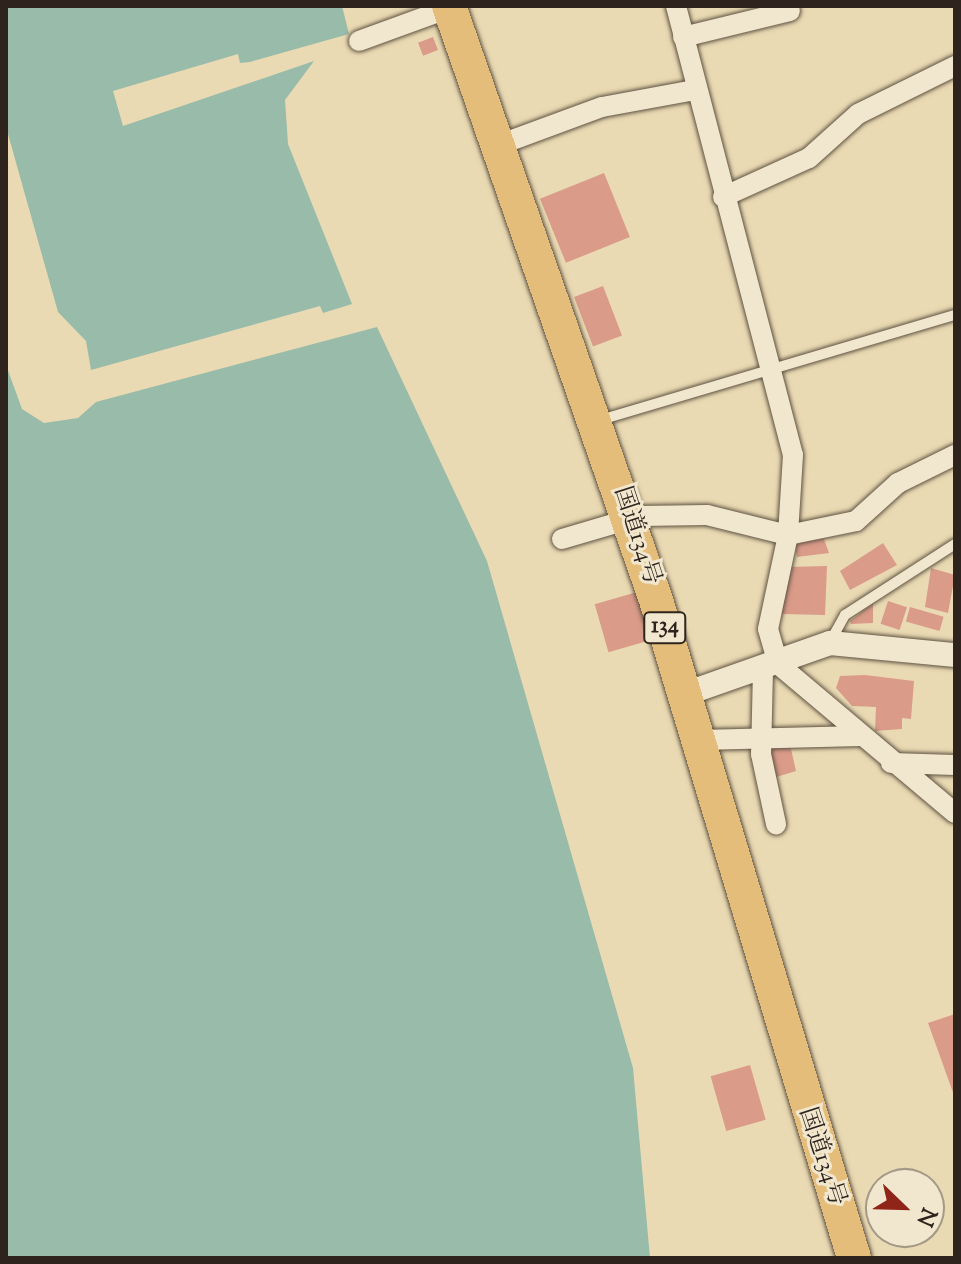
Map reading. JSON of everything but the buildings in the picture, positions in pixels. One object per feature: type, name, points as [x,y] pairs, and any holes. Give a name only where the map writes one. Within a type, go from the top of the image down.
[{"type":"highway","name":"国道134号","points":[[452,8],[496,146],[598,421],[630,519],[700,740],[854,1258]]},
{"type":"street","points":[[676,6],[695,90],[773,371],[793,455],[788,535],[768,629],[770,666],[763,733],[776,824]]},
{"type":"street","points":[[359,41],[452,8]]},
{"type":"street","points":[[683,37],[790,11]]},
{"type":"street","points":[[723,197],[809,158],[858,114],[955,66]]},
{"type":"street","points":[[496,146],[602,107],[695,90]]},
{"type":"street","points":[[562,539],[630,519],[707,515],[788,535],[856,521],[898,483],[955,455]]},
{"type":"street","points":[[685,694],[830,643],[955,655]]},
{"type":"street","points":[[770,666],[955,813]]},
{"type":"street","points":[[700,740],[763,733],[860,736]]},
{"type":"street","points":[[891,763],[955,765]]},
{"type":"lane","points":[[598,421],[955,315]]},
{"type":"lane","points":[[830,643],[845,615],[955,544]]},
{"type":"shaded area","points":[[6,6],[342,6],[349,34],[250,62],[240,63],[238,54],[113,91],[123,126],[314,61],[285,100],[288,144],[352,304],[323,313],[320,306],[91,370],[86,341],[58,312],[6,127]]},
{"type":"shaded area","points":[[377,327],[487,561],[633,1068],[650,1258],[6,1258],[6,365],[22,409],[44,423],[78,418],[96,402]]}]
